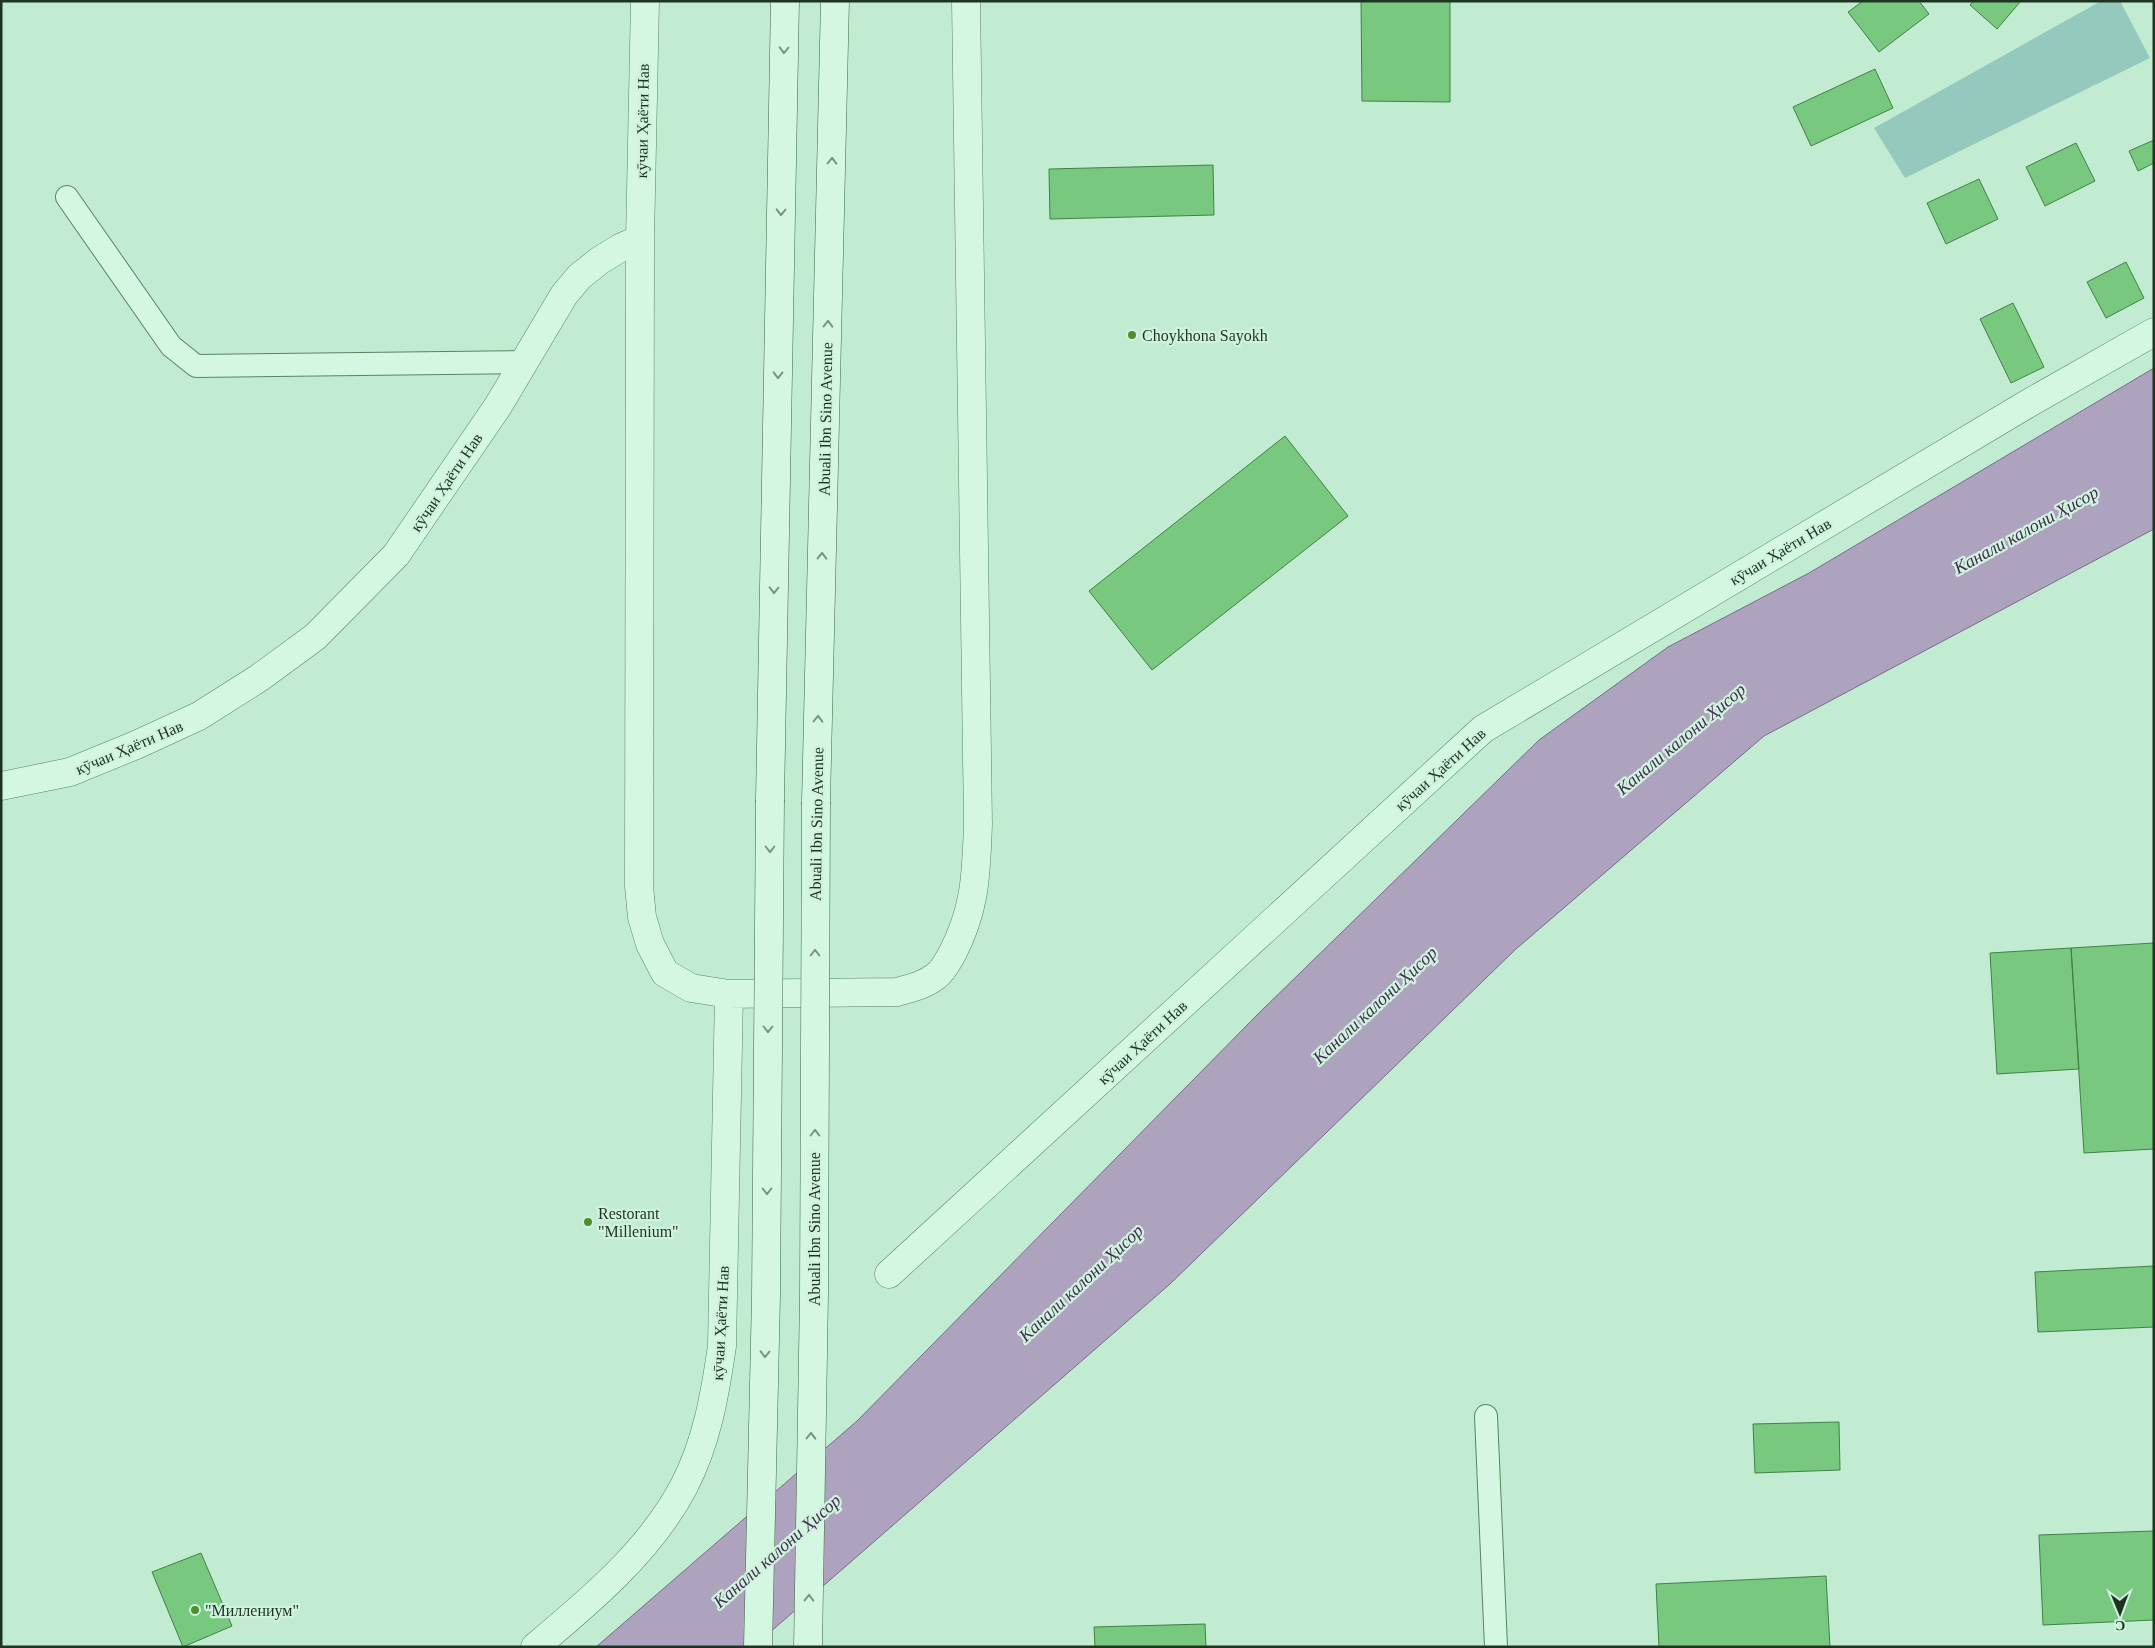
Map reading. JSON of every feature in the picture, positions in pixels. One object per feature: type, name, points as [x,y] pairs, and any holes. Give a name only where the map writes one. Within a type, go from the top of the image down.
[{"type":"street","name":"кӯчаи Ҳаёти Нав","points":[[1,786],[70,772],[136,745],[199,716],[259,678],[315,637],[396,555],[498,406],[564,295],[579,277],[620,248],[640,239],[645,1]]},
{"type":"street","points":[[758,1647],[766,1296],[770,800],[785,1]]},
{"type":"street","name":"Abuali Ibn Sino Avenue","points":[[808,1647],[814,1285],[816,802],[835,1]]},
{"type":"street","points":[[640,239],[639,886],[642,917],[650,944],[666,973],[691,988],[729,994],[897,992],[921,986],[938,975],[948,960],[968,918],[975,890],[978,824],[966,1]]},
{"type":"street","name":"кӯчаи Ҳаёти Нав","points":[[889,1274],[1484,729],[2029,402],[2154,332]]},
{"type":"street","name":"кӯчаи Ҳаёти Нав","points":[[535,1647],[569,1619],[617,1573],[664,1520],[685,1484],[703,1440],[715,1395],[722,1346],[729,994]]},
{"type":"lane","points":[[67,197],[171,346],[196,366],[524,362]]},
{"type":"lane","points":[[1486,1416],[1496,1647]]},
{"type":"shaded area","points":[[2101,1],[2120,1],[2150,58],[1905,178],[1874,128]]},
{"type":"water","name":"Канали калони Ҳисор","points":[[2154,368],[2154,529],[1764,736],[1516,949],[1170,1284],[753,1647],[596,1647],[857,1421],[1259,1013],[1539,740],[1668,647],[1809,573]]},
{"type":"building","points":[[1361,1],[1450,1],[1450,102],[1362,101]]},
{"type":"building","points":[[1863,1],[1919,1],[1929,14],[1879,52],[1848,12]]},
{"type":"building","points":[[1973,1],[2021,1],[1997,29],[1970,5]]},
{"type":"building","points":[[1875,69],[1893,108],[1811,146],[1793,107]]},
{"type":"building","points":[[2154,140],[2154,163],[2138,171],[2129,151]]},
{"type":"building","points":[[2076,143],[2095,181],[2045,206],[2026,167]]},
{"type":"building","points":[[1213,165],[1214,215],[1050,219],[1049,169]]},
{"type":"building","points":[[1979,179],[1998,219],[1946,244],[1927,203]]},
{"type":"building","points":[[2126,262],[2144,298],[2106,318],[2087,282]]},
{"type":"building","points":[[2013,303],[2044,367],[2011,383],[1980,319]]},
{"type":"building","points":[[1285,436],[1348,516],[1152,670],[1089,591]]},
{"type":"building","points":[[2154,943],[2154,1149],[2084,1153],[2071,948]]},
{"type":"building","points":[[2071,948],[2079,1069],[1997,1074],[1990,953]]},
{"type":"building","points":[[2154,1266],[2154,1327],[2038,1332],[2035,1272]]},
{"type":"building","points":[[1839,1422],[1840,1470],[1755,1473],[1753,1424]]},
{"type":"building","points":[[2154,1531],[2154,1620],[2043,1625],[2039,1535]]},
{"type":"building","points":[[201,1553],[232,1626],[183,1647],[152,1572]]},
{"type":"building","points":[[1826,1576],[1830,1647],[1659,1647],[1656,1584]]},
{"type":"building","points":[[1205,1624],[1206,1647],[1095,1647],[1094,1627]]},
{"type":"place","name":"Choykhona Sayokh","points":[[1132,335]]},
{"type":"place","name":"Restorant \"Millenium\"","points":[[588,1222]]},
{"type":"place","name":"\"Миллениум\"","points":[[195,1610]]}]
